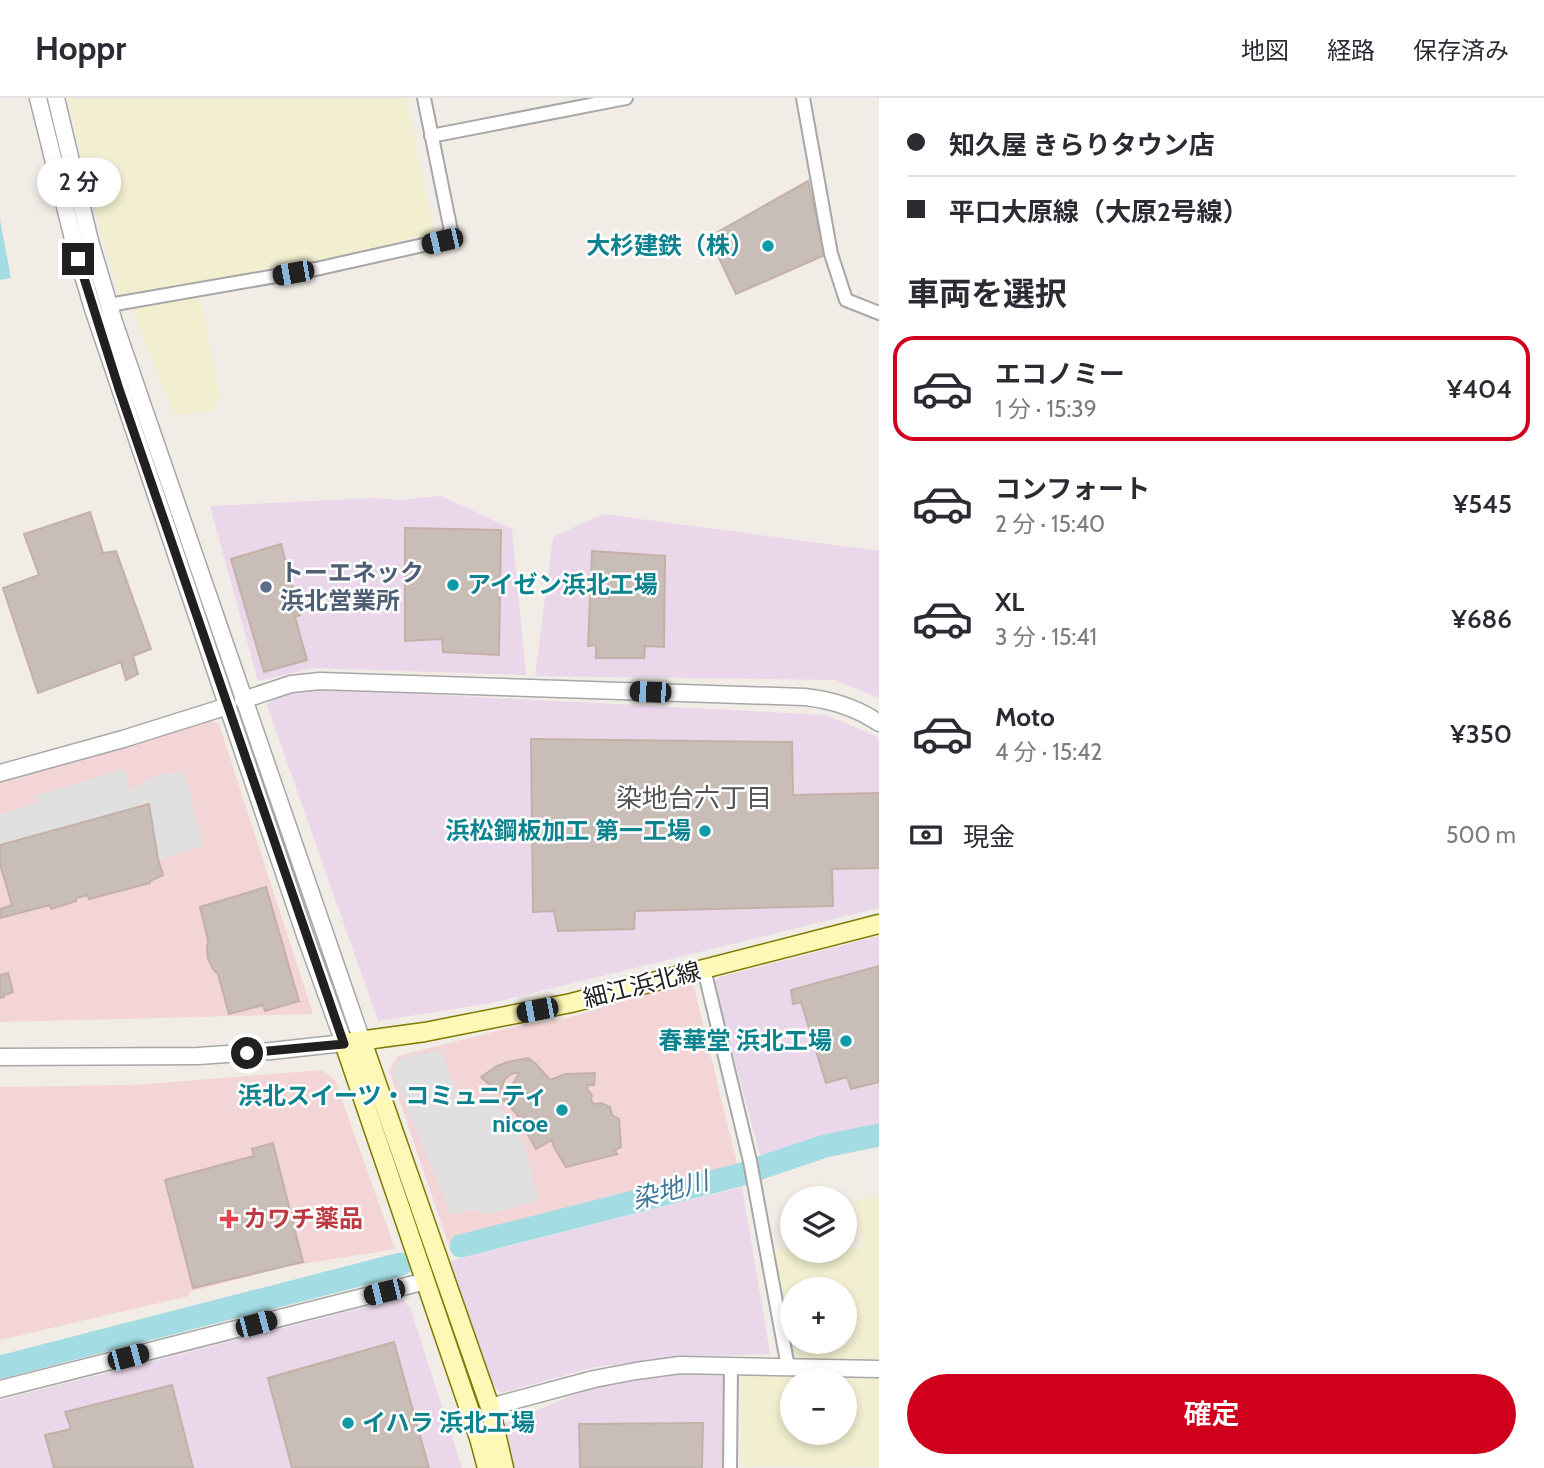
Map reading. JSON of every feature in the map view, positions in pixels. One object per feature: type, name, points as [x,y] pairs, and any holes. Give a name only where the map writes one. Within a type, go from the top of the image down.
[{"type":"main road","name":"細江浜北線","points":[[353,1042],[425,1032],[550,1007],[879,924]]},
{"type":"main road","points":[[353,1042],[424,1248],[424,1275],[487,1468]]},
{"type":"main road","points":[[424,1248],[439,1264],[490,1407],[505,1468]]},
{"type":"street","points":[[0,1057],[198,1056],[353,1042],[236,703],[93,309],[74,246],[38,98]]},
{"type":"street","points":[[56,98],[90,242],[236,703]]},
{"type":"street","points":[[109,305],[316,269],[442,241],[450,231],[424,98]]},
{"type":"street","points":[[431,136],[626,98]]},
{"type":"street","points":[[803,98],[831,254],[846,300],[879,313]]},
{"type":"street","points":[[0,774],[123,739],[291,684],[320,681],[819,698],[848,707],[879,723]]},
{"type":"street","points":[[704,969],[750,1160],[788,1367]]},
{"type":"street","points":[[0,1390],[424,1275]]},
{"type":"street","points":[[490,1407],[594,1379],[680,1366],[879,1369]]},
{"type":"street","points":[[730,1468],[731,1366]]},
{"type":"shaded area","points":[[69,98],[406,98],[434,232],[326,263],[120,298],[83,168]]},
{"type":"shaded area","points":[[200,296],[220,398],[211,411],[175,416],[132,309]]},
{"type":"shaded area","points":[[441,496],[512,529],[526,675],[315,668],[258,681],[210,506],[374,498],[399,500]]},
{"type":"shaded area","points":[[603,514],[879,551],[879,698],[835,680],[535,676],[553,537]]},
{"type":"shaded area","points":[[303,688],[827,715],[875,736],[879,741],[879,908],[492,1003],[378,1021],[267,705],[273,697]]},
{"type":"shaded area","points":[[210,720],[219,724],[313,1014],[0,1022],[0,781]]},
{"type":"shaded area","points":[[125,769],[130,790],[158,775],[184,771],[203,846],[158,859],[148,804],[0,845],[0,814],[38,803],[36,795]]},
{"type":"shaded area","points":[[879,936],[879,1128],[820,1139],[761,1159],[714,983],[720,977]]},
{"type":"shaded area","points":[[685,981],[694,987],[737,1164],[448,1243],[389,1070],[398,1056],[525,1024],[568,1018]]},
{"type":"shaded area","points":[[440,1050],[457,1092],[464,1101],[488,1094],[507,1116],[524,1145],[539,1200],[487,1215],[473,1210],[451,1215],[392,1071],[401,1058]]},
{"type":"shaded area","points":[[322,1070],[335,1080],[395,1249],[284,1267],[189,1292],[189,1296],[0,1340],[0,1087],[135,1085]]},
{"type":"shaded area","points":[[742,1187],[770,1354],[675,1357],[595,1367],[501,1393],[489,1381],[450,1261]]},
{"type":"shaded area","points":[[879,1196],[879,1360],[796,1358],[795,1354],[857,1354],[857,1277],[780,1277],[780,1282],[773,1250],[780,1250],[780,1263],[857,1263],[857,1247],[863,1247],[857,1200]]},
{"type":"shaded area","points":[[401,1298],[410,1307],[462,1468],[0,1468],[0,1400]]},
{"type":"shaded area","points":[[676,1372],[724,1374],[722,1468],[507,1468],[495,1428],[586,1390]]},
{"type":"shaded area","points":[[740,1374],[780,1375],[780,1445],[857,1445],[857,1377],[879,1377],[879,1467],[742,1466]]},
{"type":"water","points":[[0,220],[11,278],[0,280]]},
{"type":"building","name":"大杉建鉄（株）","points":[[808,181],[825,255],[736,294],[709,237]]},
{"type":"building","points":[[90,512],[103,553],[116,551],[151,649],[133,656],[138,674],[126,680],[121,662],[38,693],[3,588],[39,575],[24,534]]},
{"type":"building","name":"アイゼン浜北工場","points":[[405,528],[501,530],[499,655],[443,652],[442,639],[405,641]]},
{"type":"building","name":"トーエネック 浜北営業所","points":[[281,544],[300,615],[295,617],[307,660],[264,672],[231,559]]},
{"type":"building","points":[[592,551],[665,556],[664,647],[645,646],[644,658],[596,658],[596,645],[588,646]]},
{"type":"building","name":"浜松鋼板加工 第一工場","points":[[531,739],[792,742],[793,795],[879,793],[879,868],[832,869],[833,906],[635,911],[634,929],[558,931],[554,911],[533,912]]},
{"type":"building","points":[[149,804],[163,875],[150,883],[89,899],[87,895],[51,909],[50,905],[0,918],[0,909],[12,905],[0,864],[0,845]]},
{"type":"building","points":[[266,887],[299,1001],[265,1011],[263,1005],[229,1014],[218,974],[208,959],[208,940],[200,907]]},
{"type":"building","name":"春華堂 浜北工場","points":[[879,966],[879,1082],[851,1089],[847,1077],[826,1083],[801,1002],[793,1004],[791,990]]},
{"type":"building","points":[[8,973],[13,992],[0,998],[0,975]]},
{"type":"building","name":"浜北スイーツ・コミュニティ nicoe","points":[[528,1058],[550,1080],[566,1074],[595,1073],[594,1085],[588,1085],[587,1089],[592,1095],[591,1101],[610,1107],[612,1115],[619,1119],[621,1147],[615,1150],[617,1154],[566,1167],[552,1140],[536,1149],[516,1113],[503,1100],[520,1072],[505,1079],[499,1093],[481,1077],[497,1066]]},
{"type":"building","points":[[273,1143],[303,1262],[193,1288],[165,1180],[254,1156],[252,1149]]},
{"type":"building","name":"イハラ 浜北工場","points":[[394,1342],[429,1468],[292,1468],[268,1378]]},
{"type":"building","points":[[172,1385],[193,1468],[54,1468],[45,1435],[71,1429],[65,1412]]},
{"type":"building","points":[[703,1423],[702,1468],[580,1468],[579,1424]]},
{"type":"waterway","name":"染地川","points":[[461,1246],[739,1175],[825,1146],[879,1135]]},
{"type":"waterway","name":"染地川","points":[[0,1367],[401,1264]]},
{"type":"place","name":"大杉建鉄（株）","points":[[768,246]]},
{"type":"place","name":"アイゼン浜北工場","points":[[453,585]]},
{"type":"place","name":"トーエネック 浜北営業所","points":[[266,587]]},
{"type":"place","name":"浜松鋼板加工 第一工場","points":[[705,831]]},
{"type":"place","name":"春華堂 浜北工場","points":[[846,1041]]},
{"type":"place","name":"浜北スイーツ・コミュニティ nicoe","points":[[562,1110]]},
{"type":"place","name":"カワチ薬品","points":[[229,1219]]},
{"type":"place","name":"イハラ 浜北工場","points":[[348,1423]]},
{"type":"district","name":"染地台六丁目","points":[[694,798]]},
{"type":"route","points":[[78,259],[119,389],[344,1044],[247,1053]]}]
